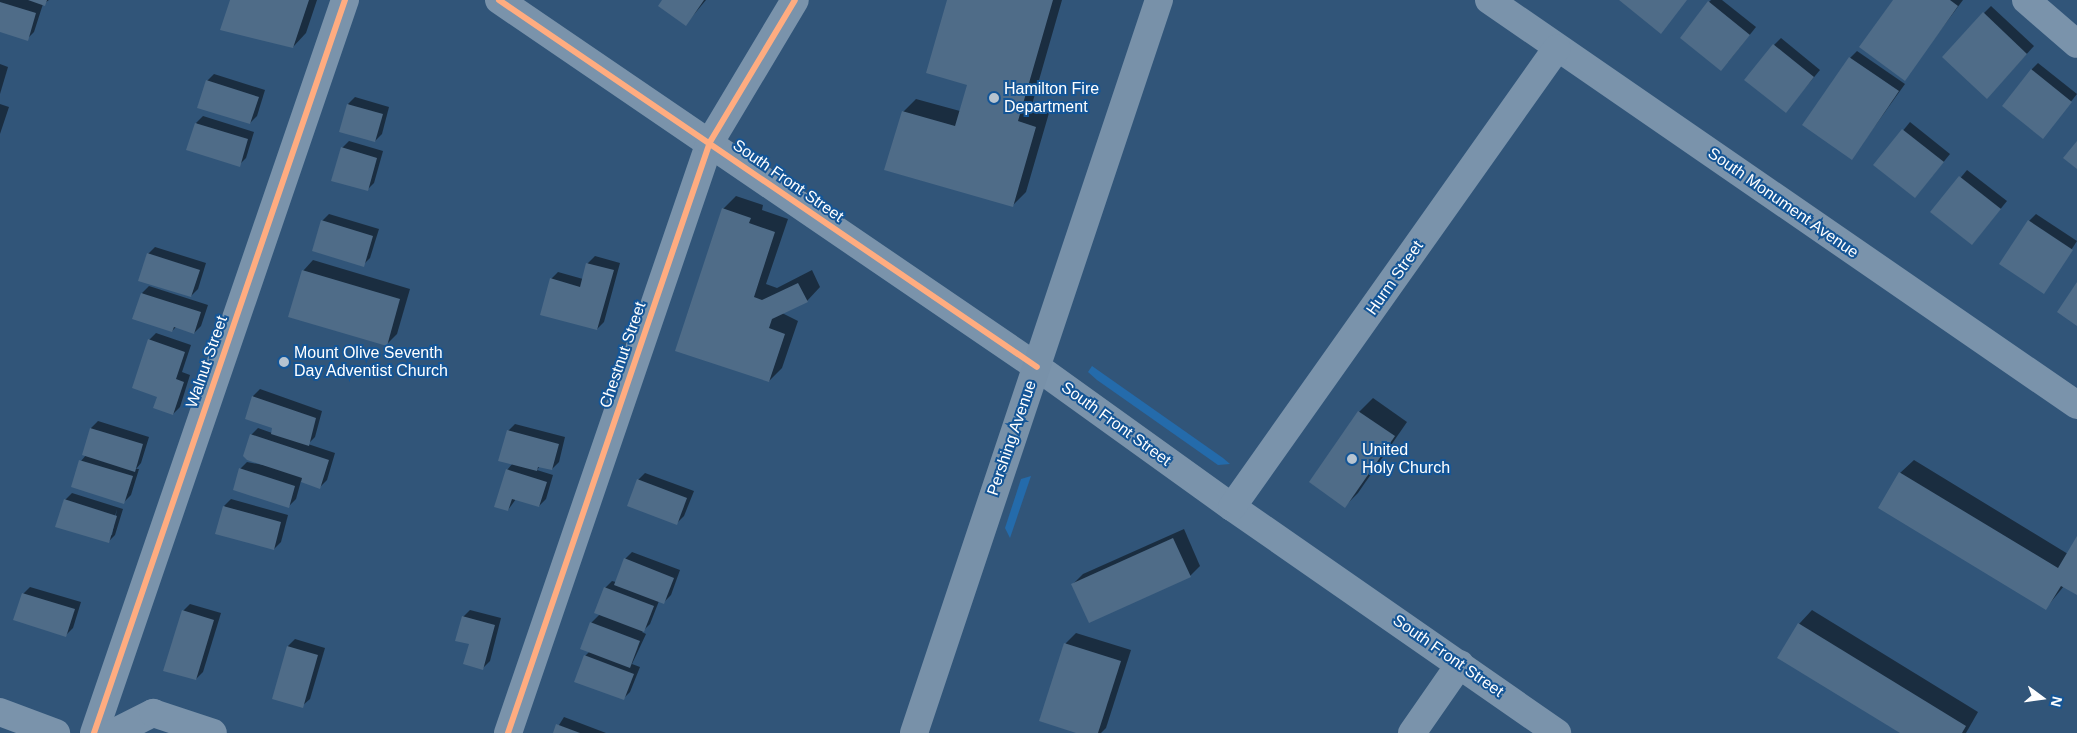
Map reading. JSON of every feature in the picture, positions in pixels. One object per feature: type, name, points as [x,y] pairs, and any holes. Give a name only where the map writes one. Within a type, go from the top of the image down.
[{"type":"main road","name":"Pershing Avenue","points":[[914,733],[1159,0]]},
{"type":"street","name":"Walnut Street","points":[[94,733],[346,0]]},
{"type":"street","name":"South Front Street","points":[[500,0],[710,142],[870,256],[1037,367],[1232,508],[1460,664],[1556,733]]},
{"type":"street","name":"Chestnut Street","points":[[508,733],[710,142],[795,0]]},
{"type":"street","name":"South Monument Avenue","points":[[1489,0],[2077,405]]},
{"type":"street","points":[[2026,0],[2077,44]]},
{"type":"street","name":"Hurm Street","points":[[1232,508],[1557,48]]},
{"type":"street","points":[[1412,733],[1460,664]]},
{"type":"street","points":[[0,712],[56,733]]},
{"type":"street","points":[[112,733],[153,713],[213,733]]},
{"type":"shaded area","points":[[1092,366],[1230,464],[1218,465],[1097,380],[1088,372]]},
{"type":"shaded area","points":[[1031,476],[1010,538],[1005,528],[1021,479]]},
{"type":"building","points":[[28,0],[47,0],[45,6]]},
{"type":"building","points":[[230,0],[309,0],[293,48],[220,30]]},
{"type":"building","points":[[662,0],[704,0],[686,26],[658,6]]},
{"type":"building","name":"Hamilton Fire Department","points":[[947,0],[1053,0],[1018,121],[1036,127],[1013,207],[884,170],[902,111],[955,126],[967,85],[926,73]]},
{"type":"building","points":[[1619,0],[1687,0],[1661,34]]},
{"type":"building","points":[[1893,0],[1950,0],[1958,6],[1905,81],[1859,47]]},
{"type":"building","points":[[1708,1],[1750,35],[1721,71],[1680,38]]},
{"type":"building","points":[[0,2],[36,13],[28,41],[0,32]]},
{"type":"building","points":[[1983,12],[2027,54],[1987,99],[1942,57]]},
{"type":"building","points":[[1773,44],[1814,77],[1786,113],[1744,80]]},
{"type":"building","points":[[1849,57],[1899,91],[1852,160],[1802,125]]},
{"type":"building","points":[[2031,69],[2072,102],[2043,139],[2002,106]]},
{"type":"building","points":[[206,80],[259,97],[250,124],[197,108]]},
{"type":"building","points":[[347,104],[383,114],[375,142],[339,132]]},
{"type":"building","points":[[195,123],[248,139],[240,167],[186,150]]},
{"type":"building","points":[[1902,129],[1944,162],[1915,198],[1873,165]]},
{"type":"building","points":[[2077,141],[2077,169],[2063,158]]},
{"type":"building","points":[[341,147],[377,158],[368,191],[331,181]]},
{"type":"building","points":[[1959,176],[2001,209],[1972,245],[1930,212]]},
{"type":"building","points":[[722,208],[751,218],[749,223],[775,232],[754,297],[762,300],[798,283],[808,302],[772,319],[769,328],[785,334],[769,382],[675,351]]},
{"type":"building","points":[[321,220],[373,236],[364,267],[312,251]]},
{"type":"building","points":[[2028,220],[2073,250],[2044,294],[1999,264]]},
{"type":"building","points":[[147,253],[200,270],[191,297],[138,281]]},
{"type":"building","points":[[586,263],[614,270],[597,330],[540,315],[550,278],[580,287]]},
{"type":"building","points":[[302,270],[400,299],[387,346],[288,317]]},
{"type":"building","points":[[2077,282],[2077,326],[2057,312]]},
{"type":"building","points":[[141,293],[201,312],[194,334],[174,327],[172,332],[132,319]]},
{"type":"building","points":[[148,339],[185,352],[176,379],[184,382],[173,415],[153,408],[157,397],[132,388]]},
{"type":"building","points":[[252,396],[316,418],[309,446],[271,434],[272,428],[245,419]]},
{"type":"building","name":"United Holy Church","points":[[1358,411],[1395,436],[1345,508],[1309,482]]},
{"type":"building","points":[[90,428],[143,444],[135,472],[82,455]]},
{"type":"building","points":[[507,430],[559,444],[552,470],[538,467],[537,471],[498,461]]},
{"type":"building","points":[[250,434],[329,460],[320,489],[301,482],[302,478],[247,460],[243,456]]},
{"type":"building","points":[[79,460],[133,476],[124,504],[71,487]]},
{"type":"building","points":[[239,468],[295,486],[289,508],[233,490]]},
{"type":"building","points":[[506,469],[547,482],[539,507],[512,499],[508,511],[494,507]]},
{"type":"building","points":[[1899,472],[2058,568],[2077,536],[2077,595],[2061,586],[2046,610],[1878,508]]},
{"type":"building","points":[[637,479],[687,498],[677,525],[627,506]]},
{"type":"building","points":[[64,499],[117,516],[109,543],[55,527]]},
{"type":"building","points":[[223,506],[281,522],[274,550],[215,534]]},
{"type":"building","points":[[1173,538],[1191,577],[1089,623],[1071,584]]},
{"type":"building","points":[[624,558],[674,578],[664,604],[614,585]]},
{"type":"building","points":[[604,587],[654,606],[644,632],[594,613]]},
{"type":"building","points":[[22,593],[75,609],[66,637],[13,620]]},
{"type":"building","points":[[182,610],[214,620],[196,680],[163,671]]},
{"type":"building","points":[[462,616],[495,625],[483,670],[463,664],[469,644],[455,641]]},
{"type":"building","points":[[590,622],[640,641],[630,668],[580,649]]},
{"type":"building","points":[[1798,623],[1966,726],[1962,733],[1900,733],[1777,658]]},
{"type":"building","points":[[1064,643],[1121,661],[1098,733],[1076,733],[1039,721]]},
{"type":"building","points":[[287,646],[318,655],[303,708],[272,699]]},
{"type":"building","points":[[584,655],[634,674],[624,700],[574,682]]},
{"type":"building","points":[[556,724],[580,733],[553,733]]},
{"type":"cycle path","points":[[94,733],[345,0]]},
{"type":"cycle path","points":[[499,0],[1037,367]]},
{"type":"cycle path","points":[[508,733],[710,142],[795,0]]},
{"type":"place","name":"Hamilton Fire Department","points":[[994,98]]},
{"type":"place","name":"Mount Olive Seventh Day Adventist Church","points":[[284,362]]},
{"type":"place","name":"United Holy Church","points":[[1352,459]]}]
